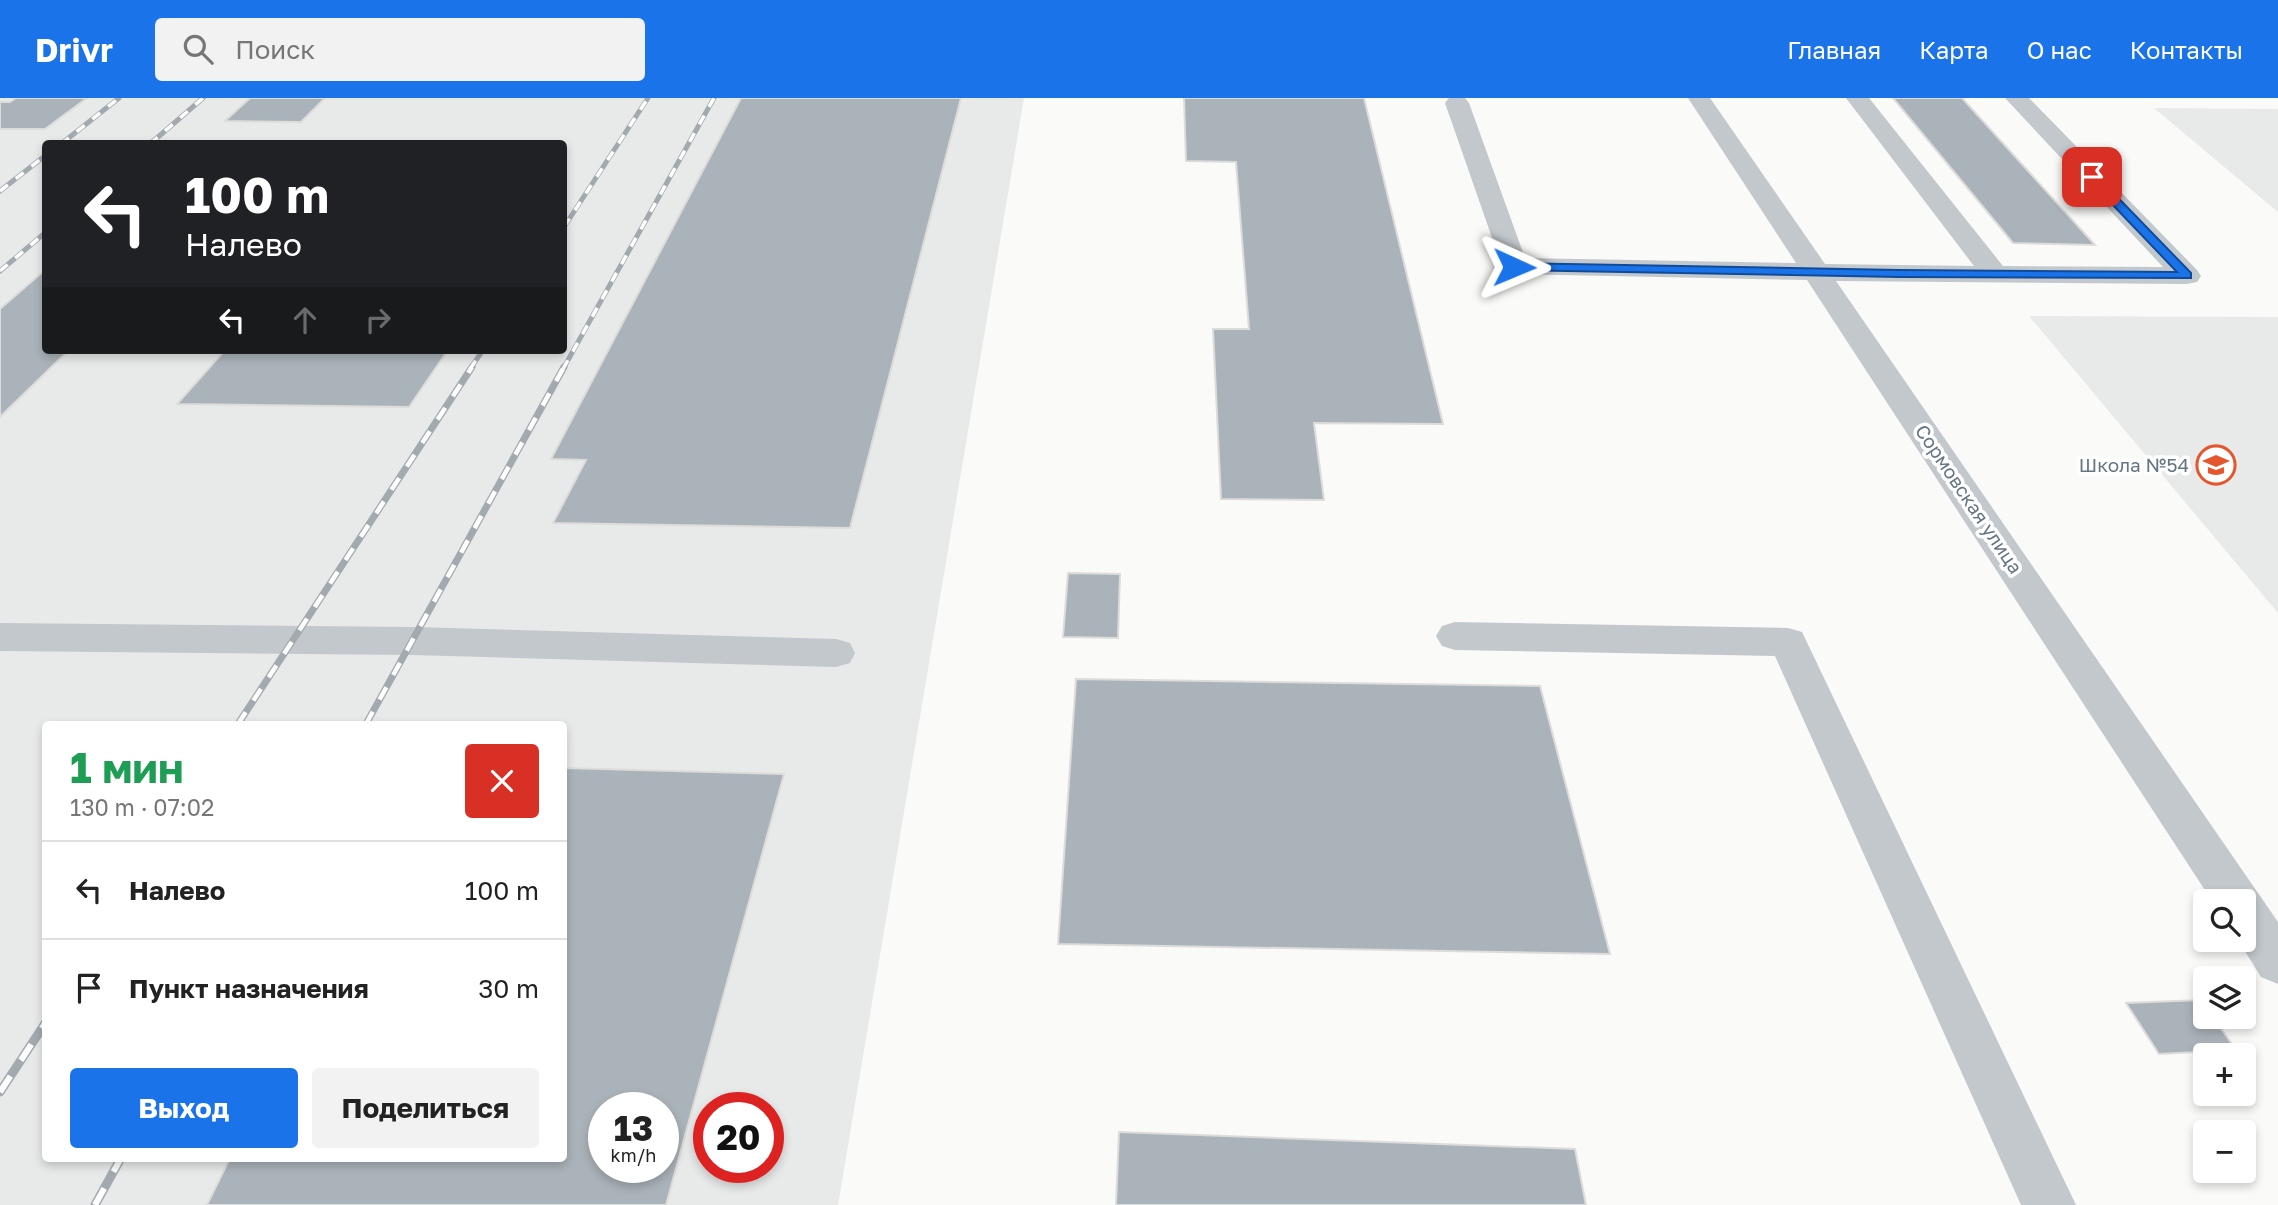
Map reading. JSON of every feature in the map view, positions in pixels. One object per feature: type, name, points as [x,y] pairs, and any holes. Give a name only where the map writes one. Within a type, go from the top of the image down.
[{"type":"street","name":"Сормовская улица","points":[[1699,98],[2229,889]]},
{"type":"street","points":[[1857,98],[1994,273]]},
{"type":"street","points":[[1457,103],[1514,267],[2187,275],[2016,98]]},
{"type":"street","points":[[1455,636],[1788,642],[2049,1205]]},
{"type":"street","points":[[0,637],[413,641],[836,653]]},
{"type":"street","points":[[2256,928],[2278,962]]},
{"type":"shaded area","points":[[0,98],[1024,98],[838,1205],[0,1205]]},
{"type":"shaded area","points":[[2154,108],[2278,109],[2278,212]]},
{"type":"shaded area","name":"Школа №54","points":[[2029,316],[2278,317],[2278,613]]},
{"type":"building","points":[[16,98],[87,98],[45,129],[0,129],[0,102],[10,102]]},
{"type":"building","points":[[250,98],[325,98],[301,122],[225,121]]},
{"type":"building","points":[[741,98],[961,98],[850,528],[553,523],[586,460],[551,459]]},
{"type":"building","points":[[1184,98],[1364,98],[1443,424],[1314,423],[1324,500],[1221,499],[1213,329],[1249,329],[1236,162],[1186,161]]},
{"type":"building","points":[[1893,98],[1962,98],[2095,245],[2013,243]]},
{"type":"building","points":[[42,272],[42,354],[65,354],[0,417],[0,309]]},
{"type":"building","points":[[221,354],[445,354],[409,407],[177,404]]},
{"type":"building","points":[[1068,573],[1120,574],[1118,638],[1063,637]]},
{"type":"building","points":[[1076,679],[1540,686],[1610,954],[1058,944]]},
{"type":"building","points":[[567,768],[784,774],[697,1092],[693,1092],[693,1106],[679,1158],[679,1092],[588,1092],[588,1183],[672,1183],[666,1205],[207,1205],[228,1162],[567,1162]]},
{"type":"building","points":[[2193,1000],[2193,1029],[2221,1029],[2231,1043],[2193,1043],[2193,1052],[2159,1054],[2126,1003]]},
{"type":"building","points":[[1119,1132],[1575,1149],[1586,1205],[1116,1205]]},
{"type":"railway","points":[[66,140],[119,98]]},
{"type":"railway","points":[[155,140],[203,98]]},
{"type":"railway","points":[[567,222],[648,98]]},
{"type":"railway","points":[[563,369],[714,98]]},
{"type":"railway","points":[[0,191],[42,158]]},
{"type":"railway","points":[[0,271],[42,235]]},
{"type":"railway","points":[[470,369],[480,354]]},
{"type":"railway","points":[[240,721],[472,367]]},
{"type":"railway","points":[[368,721],[564,367]]},
{"type":"railway","points":[[0,1092],[42,1028]]},
{"type":"railway","points":[[95,1205],[119,1162]]},
{"type":"place","name":"Школа №54","points":[[2216,465]]},
{"type":"route","points":[[1514,267],[1899,274],[2187,275],[2092,177]]}]
